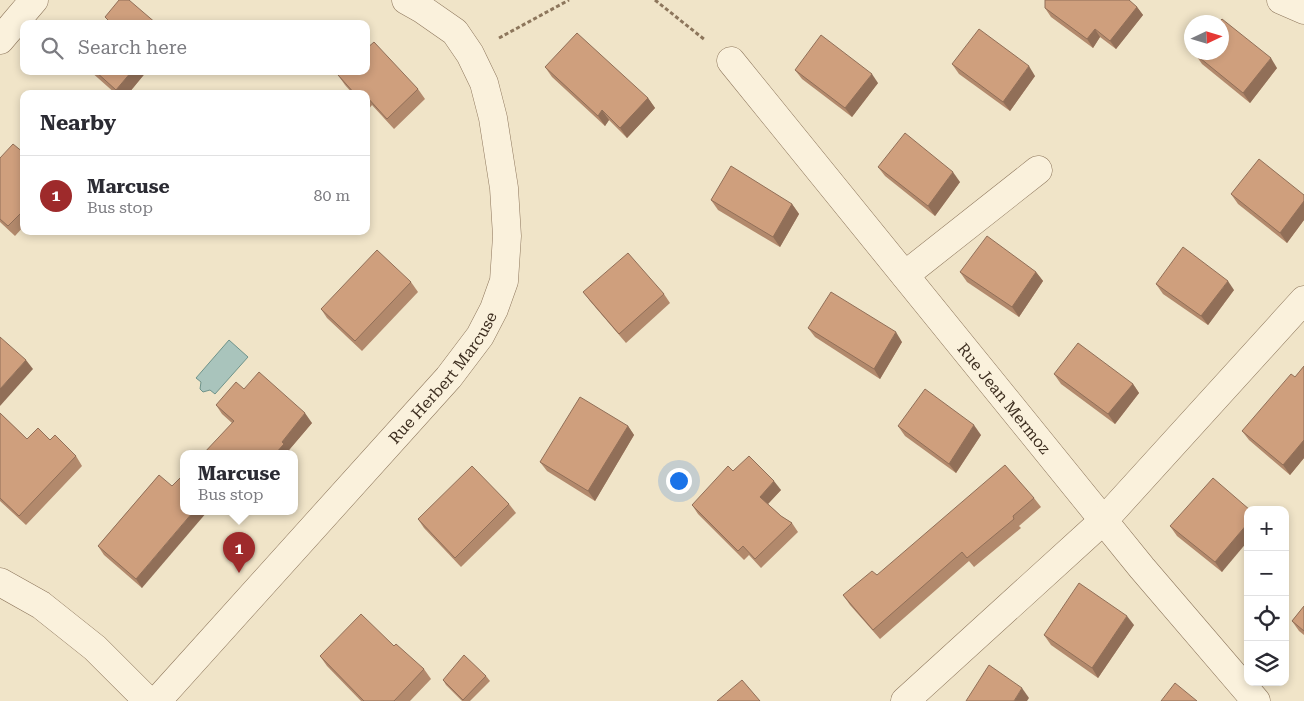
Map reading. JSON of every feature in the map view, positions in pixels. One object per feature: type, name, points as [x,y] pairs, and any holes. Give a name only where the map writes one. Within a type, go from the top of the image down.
[{"type":"street","points":[[0,40],[34,0]]},
{"type":"street","name":"Rue Herbert Marcuse","points":[[157,701],[449,377],[480,336],[494,309],[504,281],[507,236],[504,188],[493,118],[484,83],[470,54],[455,32],[406,0]]},
{"type":"street","points":[[1281,0],[1304,10]]},
{"type":"street","name":"Rue Jean Mermoz","points":[[731,62],[1105,519],[1142,568],[1256,701]]},
{"type":"street","points":[[905,275],[1038,170]]},
{"type":"street","points":[[905,701],[1105,519],[1304,300]]},
{"type":"street","points":[[0,582],[41,605],[95,648],[148,701]]},
{"type":"path","points":[[470,54],[568,0]]},
{"type":"path","points":[[655,0],[731,62]]},
{"type":"water","points":[[229,340],[248,357],[215,394],[210,390],[203,392],[200,389],[201,382],[196,378]]},
{"type":"building","points":[[119,0],[129,0],[152,20],[108,20],[105,17]]},
{"type":"building","points":[[1045,0],[1129,0],[1137,7],[1110,41],[1095,29],[1087,39],[1045,8]]},
{"type":"building","points":[[1229,25],[1271,58],[1243,93],[1202,60],[1229,60]]},
{"type":"building","points":[[979,29],[1029,66],[1003,102],[952,64]]},
{"type":"building","points":[[577,33],[648,98],[620,128],[602,110],[598,116],[545,67]]},
{"type":"building","points":[[821,35],[872,74],[845,108],[795,70]]},
{"type":"building","points":[[374,42],[418,89],[387,119],[370,100],[370,90],[351,90],[338,75],[370,75],[370,46]]},
{"type":"building","points":[[99,75],[129,75],[116,90]]},
{"type":"building","points":[[905,133],[953,172],[928,206],[878,167]]},
{"type":"building","points":[[13,144],[20,150],[20,214],[8,226],[0,219],[0,158]]},
{"type":"building","points":[[1259,159],[1304,195],[1304,201],[1280,233],[1231,194]]},
{"type":"building","points":[[731,166],[792,204],[773,237],[711,200]]},
{"type":"building","points":[[987,236],[1036,272],[1012,307],[960,272]]},
{"type":"building","points":[[1183,247],[1228,281],[1201,316],[1156,284]]},
{"type":"building","points":[[377,250],[411,282],[355,341],[321,309]]},
{"type":"building","points":[[628,253],[664,294],[619,334],[583,292]]},
{"type":"building","points":[[831,292],[896,332],[874,369],[808,328]]},
{"type":"building","points":[[0,337],[26,360],[0,389]]},
{"type":"building","points":[[1078,343],[1133,384],[1108,414],[1054,374]]},
{"type":"building","points":[[1304,366],[1304,440],[1283,465],[1242,431],[1291,374],[1295,377]]},
{"type":"building","points":[[259,372],[305,413],[282,442],[284,444],[279,450],[207,450],[234,421],[216,405],[236,382],[244,389]]},
{"type":"building","points":[[925,389],[974,425],[949,464],[898,426]]},
{"type":"building","points":[[580,397],[628,426],[588,491],[540,462]]},
{"type":"building","points":[[0,413],[27,439],[38,428],[50,440],[55,435],[76,456],[19,516],[0,498]]},
{"type":"building","points":[[749,456],[774,481],[760,497],[781,516],[792,523],[755,559],[743,546],[738,551],[692,505],[728,466],[733,471]]},
{"type":"building","points":[[1005,465],[1034,498],[1013,516],[1014,519],[967,558],[962,552],[873,630],[843,595],[872,571],[877,575]]},
{"type":"building","points":[[472,466],[509,504],[455,558],[418,519]]},
{"type":"building","points":[[159,475],[172,486],[180,478],[180,515],[190,515],[136,579],[98,546]]},
{"type":"building","points":[[1213,478],[1245,506],[1244,528],[1215,562],[1170,526]]},
{"type":"building","points":[[1079,583],[1127,616],[1092,668],[1044,635]]},
{"type":"building","points":[[1304,606],[1304,631],[1292,621]]},
{"type":"building","points":[[361,614],[394,646],[396,644],[424,669],[394,701],[364,701],[320,656]]},
{"type":"building","points":[[464,655],[486,676],[463,700],[443,680]]},
{"type":"building","points":[[989,665],[1022,688],[1014,701],[966,701]]},
{"type":"building","points":[[742,680],[760,701],[717,701]]},
{"type":"building","points":[[1175,683],[1197,701],[1161,701]]},
{"type":"place","name":"Marcuse","points":[[239,573]]}]
